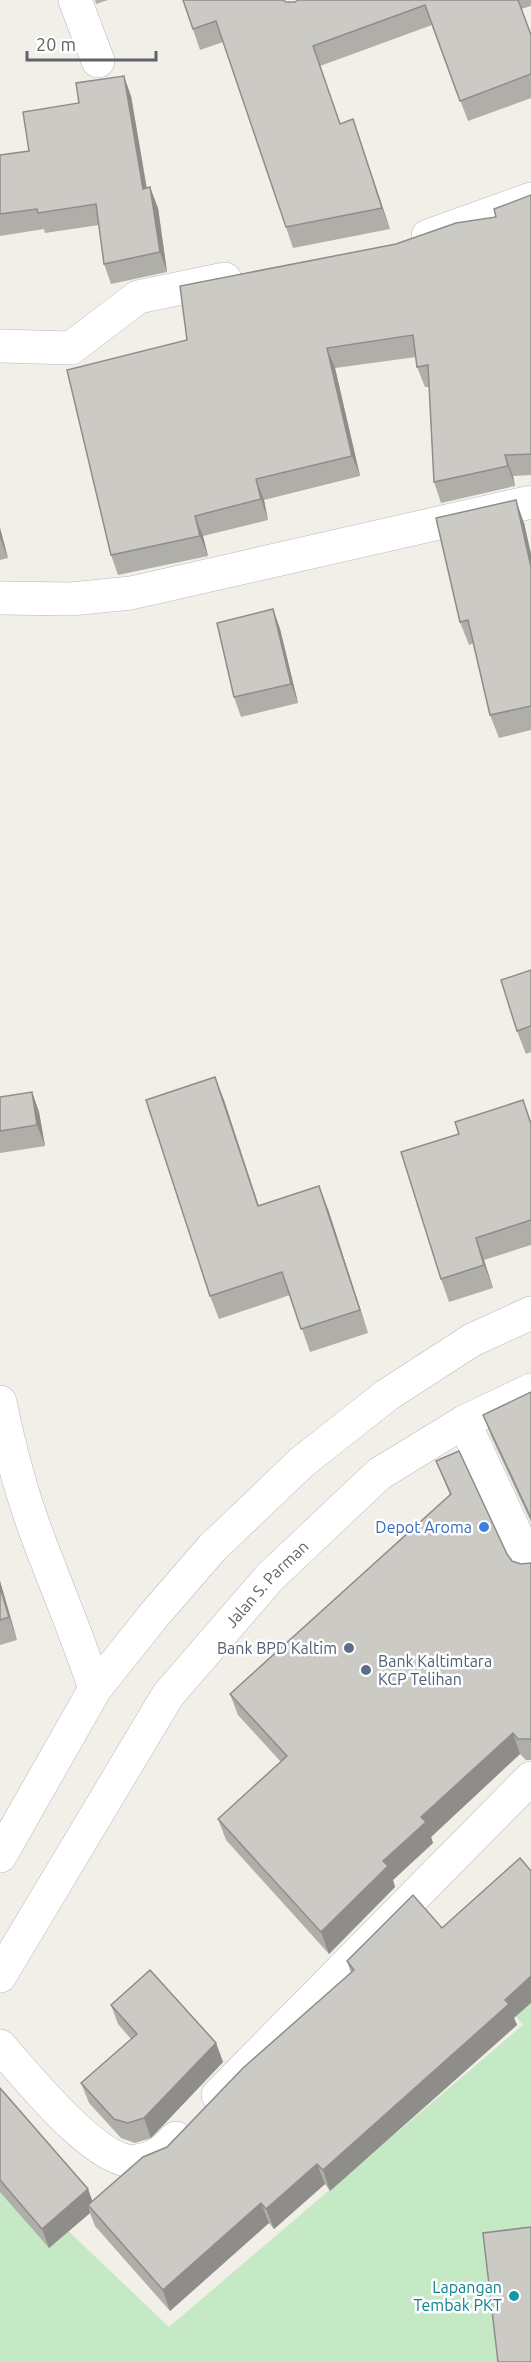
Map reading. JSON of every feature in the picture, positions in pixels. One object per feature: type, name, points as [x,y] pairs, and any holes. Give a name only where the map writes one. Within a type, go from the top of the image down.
[{"type":"street","points":[[75,0],[98,61]]},
{"type":"street","points":[[400,246],[531,199]]},
{"type":"street","points":[[0,346],[71,348],[138,297],[250,274]]},
{"type":"street","points":[[0,598],[71,599],[131,593],[531,502]]},
{"type":"street","points":[[0,1856],[95,1689],[154,1615],[212,1548],[302,1462],[387,1395],[472,1340],[531,1313]]},
{"type":"street","name":"Jalan S. Parman","points":[[0,1976],[168,1695],[270,1577],[379,1474],[464,1422],[531,1390]]},
{"type":"street","points":[[0,1402],[8,1439],[36,1533],[76,1631],[95,1689]]},
{"type":"street","points":[[464,1422],[531,1567]]},
{"type":"street","points":[[0,2046],[48,2100],[101,2150],[136,2162],[161,2154],[294,2015],[531,1778]]},
{"type":"green space","points":[[531,1972],[531,2362],[0,2362],[0,2166],[169,2327],[523,2025],[488,1982]]},
{"type":"building","points":[[183,0],[295,2],[298,0],[518,0],[531,35],[531,74],[460,101],[425,5],[313,46],[340,124],[353,119],[382,208],[286,227],[216,21],[193,29]]},
{"type":"building","points":[[124,76],[143,189],[150,187],[160,252],[104,264],[96,204],[38,213],[37,209],[0,214],[0,155],[29,151],[23,112],[79,103],[76,83]]},
{"type":"building","points":[[531,195],[531,454],[505,455],[508,466],[434,482],[428,365],[417,367],[413,335],[327,348],[352,456],[256,479],[261,499],[195,516],[200,536],[111,555],[67,370],[187,340],[180,286],[396,244],[456,223],[496,217],[494,209]]},
{"type":"building","points":[[516,500],[531,567],[531,706],[490,715],[468,620],[460,622],[436,518]]},
{"type":"building","points":[[273,609],[291,684],[234,697],[217,623]]},
{"type":"building","points":[[531,970],[531,1026],[517,1031],[501,980]]},
{"type":"building","points":[[215,1077],[258,1206],[319,1186],[360,1310],[301,1329],[282,1272],[210,1296],[146,1100]]},
{"type":"building","points":[[32,1092],[37,1125],[0,1131],[0,1097]]},
{"type":"building","points":[[523,1100],[531,1124],[531,1220],[476,1238],[484,1265],[441,1279],[401,1152],[459,1134],[455,1122]]},
{"type":"building","points":[[531,1392],[531,1518],[483,1415]]},
{"type":"building","points":[[459,1451],[507,1554],[512,1561],[521,1564],[531,1563],[531,1740],[518,1739],[513,1733],[421,1817],[426,1822],[383,1861],[388,1866],[321,1932],[218,1819],[287,1756],[230,1694],[451,1494],[436,1461]]},
{"type":"building","points":[[0,1587],[9,1617],[0,1620]]},
{"type":"building","points":[[520,1858],[531,1871],[531,1976],[505,2000],[509,2004],[323,2170],[317,2164],[266,2209],[261,2203],[163,2290],[88,2205],[143,2157],[167,2147],[243,2068],[354,1970],[347,1961],[413,1895],[442,1928]]},
{"type":"building","points":[[150,1970],[216,2043],[144,2118],[128,2123],[114,2119],[81,2083],[137,2034],[111,2005]]},
{"type":"building","points":[[0,2088],[88,2189],[42,2229],[0,2180]]},
{"type":"building","points":[[531,2227],[531,2362],[498,2362],[483,2233]]},
{"type":"place","name":"Depot Aroma","points":[[484,1527]]},
{"type":"place","name":"Bank BPD Kaltim","points":[[349,1648]]},
{"type":"place","name":"Bank Kaltimtara KCP Telihan","points":[[366,1670]]},
{"type":"place","name":"Lapangan Tembak PKT","points":[[514,2296]]}]
